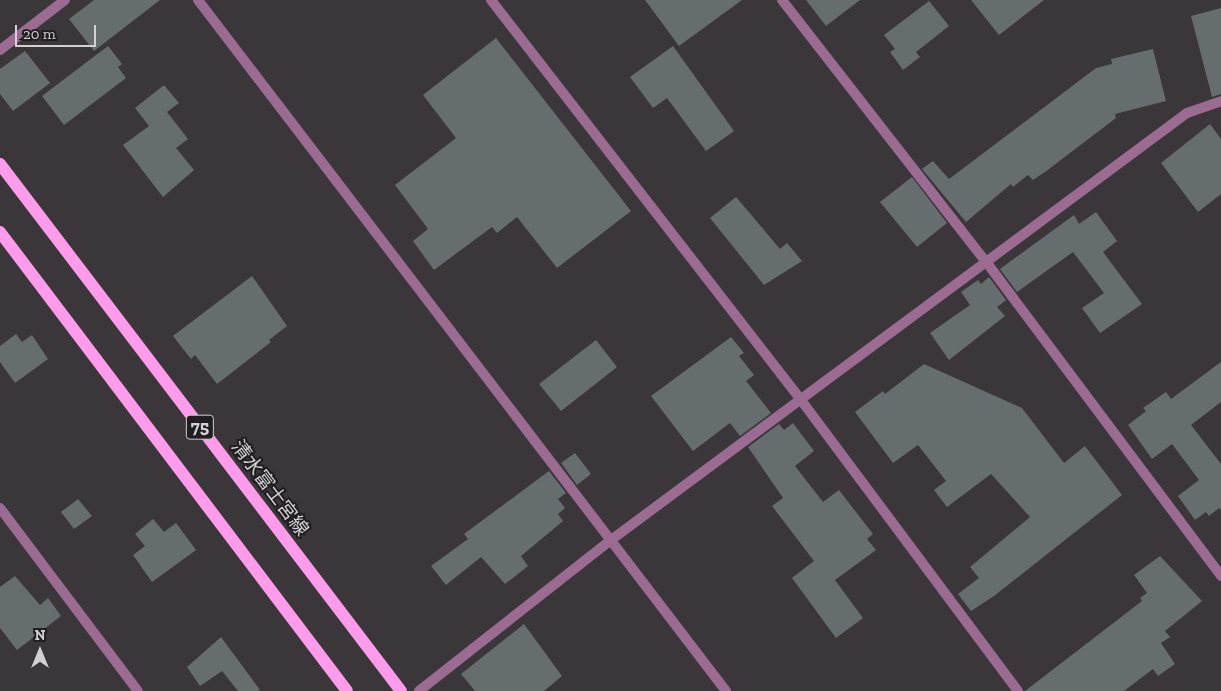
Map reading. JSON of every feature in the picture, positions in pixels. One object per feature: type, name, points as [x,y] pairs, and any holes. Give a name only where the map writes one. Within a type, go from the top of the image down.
[{"type":"main road","name":"清水富士宮線","points":[[0,164],[401,691]]},
{"type":"main road","name":"75","points":[[0,232],[347,691]]},
{"type":"street","points":[[0,50],[65,0]]},
{"type":"street","points":[[198,0],[726,691]]},
{"type":"street","points":[[491,0],[800,400],[1018,691]]},
{"type":"street","points":[[782,0],[987,263],[1221,576]]},
{"type":"street","points":[[419,691],[611,540],[1187,113],[1221,102]]},
{"type":"street","points":[[0,508],[138,691]]},
{"type":"building","points":[[94,0],[160,0],[94,51],[69,19]]},
{"type":"building","points":[[645,0],[742,0],[679,46]]},
{"type":"building","points":[[806,0],[860,0],[826,26]]},
{"type":"building","points":[[971,0],[1044,0],[999,35]]},
{"type":"building","points":[[929,1],[949,26],[916,52],[920,57],[903,70],[890,52],[895,49],[884,35]]},
{"type":"building","points":[[1221,8],[1221,94],[1212,97],[1191,16]]},
{"type":"building","points":[[496,38],[631,211],[557,268],[517,217],[497,233],[492,227],[434,270],[413,241],[428,229],[395,185],[456,138],[423,95]]},
{"type":"building","points":[[108,46],[122,64],[118,67],[126,78],[64,125],[42,96]]},
{"type":"building","points":[[673,46],[734,131],[706,151],[667,98],[653,108],[630,77]]},
{"type":"building","points":[[1153,49],[1166,101],[1115,114],[1116,118],[1045,172],[1033,180],[1028,175],[1013,187],[1011,184],[966,222],[922,169],[933,161],[949,179],[1096,68],[1112,64],[1111,59]]},
{"type":"building","points":[[25,51],[50,83],[13,111],[0,94],[0,69]]},
{"type":"building","points":[[164,85],[179,103],[167,112],[188,139],[176,148],[194,170],[163,197],[123,145],[149,126],[135,108]]},
{"type":"building","points":[[1210,124],[1221,139],[1221,194],[1198,212],[1161,163]]},
{"type":"building","points":[[912,177],[947,223],[917,247],[880,202]]},
{"type":"building","points":[[736,197],[780,249],[787,243],[802,261],[764,285],[710,218]]},
{"type":"building","points":[[1096,212],[1117,241],[1103,252],[1142,304],[1100,333],[1082,308],[1104,293],[1073,252],[1017,292],[1000,269],[1074,215],[1079,224]]},
{"type":"building","points":[[252,276],[287,326],[269,340],[271,342],[217,384],[195,355],[191,359],[173,336]]},
{"type":"building","points":[[989,277],[1006,300],[997,307],[1005,316],[949,360],[930,333],[970,305],[961,292],[978,280],[981,284]]},
{"type":"building","points":[[16,334],[22,342],[32,335],[48,359],[15,383],[0,362],[0,346]]},
{"type":"building","points":[[731,337],[744,353],[739,356],[754,375],[746,381],[771,413],[740,436],[730,423],[693,451],[651,396]]},
{"type":"building","points":[[596,340],[617,367],[561,411],[539,384]]},
{"type":"building","points":[[1221,362],[1221,402],[1191,425],[1221,464],[1221,510],[1219,508],[1209,516],[1206,512],[1195,520],[1178,496],[1199,480],[1172,444],[1152,459],[1128,425],[1146,411],[1143,408],[1166,392],[1171,399]]},
{"type":"building","points":[[924,364],[1022,408],[1064,463],[1085,446],[1122,495],[994,596],[971,611],[958,594],[979,578],[970,567],[1030,517],[991,474],[947,507],[934,490],[946,481],[918,445],[893,463],[855,412],[883,391],[885,394]]},
{"type":"building","points":[[793,423],[814,451],[795,466],[823,502],[839,490],[873,534],[867,539],[876,550],[835,580],[863,618],[836,638],[792,578],[814,561],[772,506],[783,498],[748,447],[779,424],[784,430]]},
{"type":"building","points":[[575,453],[591,474],[577,485],[561,463]]},
{"type":"building","points":[[549,471],[566,493],[558,499],[565,508],[558,514],[563,521],[521,556],[528,566],[505,584],[481,557],[446,585],[431,566],[468,539],[464,534]]},
{"type":"building","points":[[78,499],[92,516],[74,529],[61,512]]},
{"type":"building","points":[[153,519],[164,532],[176,523],[196,550],[152,582],[133,555],[145,546],[135,534]]},
{"type":"building","points":[[1160,556],[1202,601],[1165,631],[1170,637],[1161,643],[1175,664],[1158,676],[1153,669],[1124,691],[1025,691],[1142,601],[1140,598],[1147,593],[1134,575]]},
{"type":"building","points":[[15,576],[40,605],[48,598],[61,616],[17,650],[0,628],[0,587]]},
{"type":"building","points":[[524,624],[562,676],[544,691],[475,691],[461,674]]},
{"type":"building","points":[[221,637],[260,690],[238,691],[222,671],[200,686],[187,667]]}]
